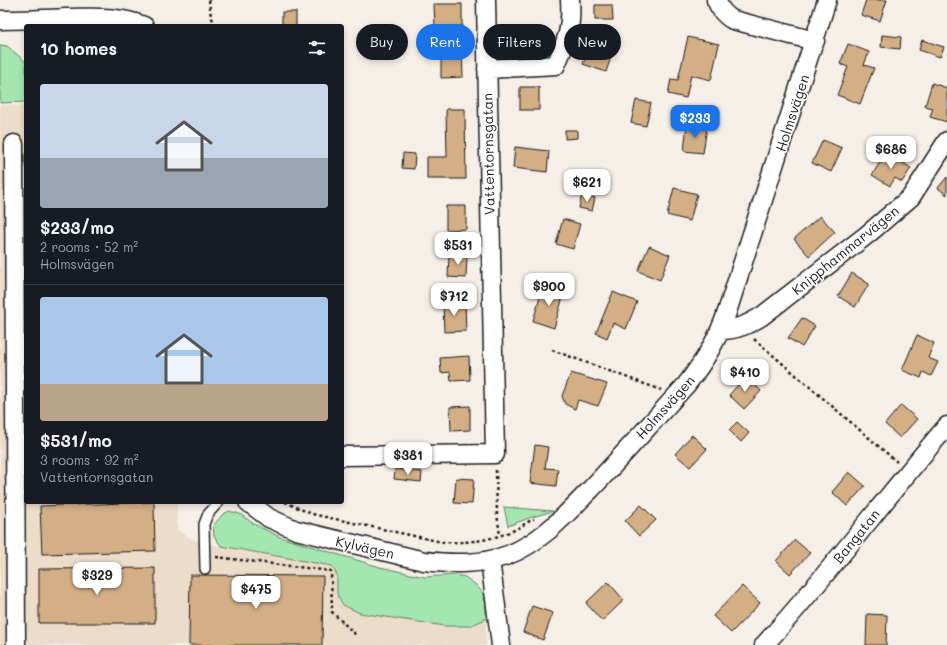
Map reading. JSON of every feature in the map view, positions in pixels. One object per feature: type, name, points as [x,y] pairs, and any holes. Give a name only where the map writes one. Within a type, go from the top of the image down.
[{"type":"street","name":"Vattentornsgatan","points":[[486,0],[486,69],[495,454]]},
{"type":"street","points":[[486,69],[556,65],[568,36],[571,17],[570,0]]},
{"type":"street","points":[[716,0],[725,15],[733,20],[815,41]]},
{"type":"street","name":"Holmsvägen","points":[[490,560],[508,555],[526,547],[545,534],[557,523],[601,478],[676,396],[698,370],[712,349],[721,330],[827,0]]},
{"type":"street","points":[[0,20],[102,17],[119,18],[139,24]]},
{"type":"street","name":"Knipphammarvägen","points":[[721,330],[732,330],[762,316],[868,234],[910,197],[947,141]]},
{"type":"street","points":[[14,144],[16,645]]},
{"type":"street","name":"Bangatan","points":[[764,645],[792,614],[908,471],[947,426]]},
{"type":"street","points":[[344,456],[495,454]]},
{"type":"street","name":"Kylvägen","points":[[251,504],[269,518],[284,526],[319,536],[424,561],[454,564],[490,560]]},
{"type":"street","points":[[490,560],[501,645]]},
{"type":"lane","points":[[205,569],[204,524],[208,514],[217,504]]},
{"type":"path","points":[[209,0],[211,17],[216,24]]},
{"type":"path","points":[[740,327],[908,471]]},
{"type":"path","points":[[552,350],[676,396]]},
{"type":"path","points":[[495,454],[497,514],[500,535]]},
{"type":"path","points":[[290,504],[312,514],[442,542],[481,541],[513,531],[535,518],[543,516],[549,516],[557,523]]},
{"type":"path","points":[[204,555],[331,571],[332,612],[356,635]]},
{"type":"shaded area","points":[[0,105],[24,106],[24,504],[177,504],[177,530],[192,539],[214,545],[332,566],[337,575],[337,594],[469,626],[486,619],[486,645],[0,645]]},
{"type":"green space","points":[[0,45],[7,46],[24,60],[24,102],[0,103]]},
{"type":"green space","points":[[504,507],[553,511],[508,526]]},
{"type":"green space","points":[[229,511],[240,514],[254,524],[280,537],[380,567],[424,577],[456,575],[465,577],[476,585],[482,592],[486,604],[486,619],[469,626],[445,626],[360,613],[343,605],[337,594],[337,575],[332,566],[221,546],[214,536],[213,526],[222,515]]},
{"type":"building","points":[[866,0],[887,0],[880,21],[861,15]]},
{"type":"building","points":[[434,4],[462,4],[462,24],[435,24]]},
{"type":"building","points":[[595,5],[612,5],[613,20],[595,20]]},
{"type":"building","points":[[282,12],[296,12],[296,24],[282,24]]},
{"type":"building","points":[[882,35],[901,37],[900,49],[881,47]]},
{"type":"building","points":[[688,37],[719,44],[711,80],[691,75],[686,98],[668,94],[671,79],[678,80]]},
{"type":"building","points":[[922,40],[944,47],[940,57],[919,50]]},
{"type":"building","points":[[848,44],[869,52],[864,65],[874,68],[860,104],[837,95],[848,67],[840,64]]},
{"type":"building","points":[[441,60],[462,60],[463,77],[441,78]]},
{"type":"building","points":[[584,60],[610,60],[606,72],[583,64]]},
{"type":"building","points":[[932,83],[947,88],[947,122],[930,117],[933,108],[925,106]]},
{"type":"building","points":[[520,87],[539,87],[539,110],[520,110]]},
{"type":"building","points":[[636,100],[651,103],[646,126],[631,123]]},
{"type":"building","points":[[446,109],[465,109],[466,179],[427,179],[427,157],[447,157]]},
{"type":"building","points":[[687,124],[707,127],[703,153],[684,151]]},
{"type":"building","points":[[565,130],[577,130],[577,138],[565,139]]},
{"type":"building","points":[[823,140],[842,148],[831,172],[812,163]]},
{"type":"building","points":[[515,147],[549,151],[547,172],[513,168]]},
{"type":"building","points":[[403,153],[415,154],[414,169],[402,168]]},
{"type":"building","points":[[886,153],[911,168],[902,182],[895,178],[890,186],[872,175]]},
{"type":"building","points":[[947,177],[947,195],[938,188]]},
{"type":"building","points":[[674,188],[697,194],[690,221],[667,215]]},
{"type":"building","points":[[582,194],[595,198],[592,211],[579,208]]},
{"type":"building","points":[[446,206],[466,206],[466,229],[446,230]]},
{"type":"building","points":[[820,216],[835,232],[809,256],[794,239]]},
{"type":"building","points":[[563,219],[580,224],[573,249],[556,244]]},
{"type":"building","points":[[649,246],[670,255],[660,280],[638,271]]},
{"type":"building","points":[[449,255],[467,255],[466,278],[448,277]]},
{"type":"building","points":[[852,273],[869,284],[855,307],[838,296]]},
{"type":"building","points":[[543,287],[564,293],[554,328],[533,321]]},
{"type":"building","points":[[613,292],[637,302],[626,329],[613,323],[607,338],[596,333]]},
{"type":"building","points":[[465,302],[466,331],[444,332],[443,303]]},
{"type":"building","points":[[802,318],[815,326],[802,347],[788,338]]},
{"type":"building","points":[[917,335],[934,343],[928,358],[938,362],[931,376],[923,372],[921,378],[902,370]]},
{"type":"building","points":[[469,356],[470,380],[451,381],[450,372],[441,373],[440,358]]},
{"type":"building","points":[[571,373],[607,384],[598,406],[578,400],[575,409],[565,404],[562,396]]},
{"type":"building","points":[[746,376],[761,391],[744,409],[729,395]]},
{"type":"building","points":[[901,405],[917,419],[900,438],[885,424]]},
{"type":"building","points":[[470,406],[470,430],[451,431],[450,407]]},
{"type":"building","points":[[737,422],[749,433],[741,442],[729,430]]},
{"type":"building","points":[[692,435],[707,449],[690,467],[675,454]]},
{"type":"building","points":[[535,445],[548,447],[545,468],[558,469],[556,486],[530,483]]},
{"type":"building","points":[[395,469],[422,472],[421,482],[394,479]]},
{"type":"building","points":[[849,472],[865,486],[847,506],[832,492]]},
{"type":"building","points":[[456,478],[474,479],[472,504],[454,503]]},
{"type":"building","points":[[154,504],[155,551],[42,554],[40,506]]},
{"type":"building","points":[[641,505],[656,520],[639,536],[625,521]]},
{"type":"building","points":[[795,540],[810,553],[790,574],[776,561]]},
{"type":"building","points":[[155,568],[155,623],[39,623],[39,569]]},
{"type":"building","points":[[190,575],[323,576],[322,645],[189,645]]},
{"type":"building","points":[[608,582],[624,600],[602,621],[586,603]]},
{"type":"building","points":[[742,586],[760,603],[731,633],[713,616]]},
{"type":"building","points":[[532,606],[553,613],[543,640],[523,632]]},
{"type":"building","points":[[867,614],[887,615],[886,645],[866,645]]}]
